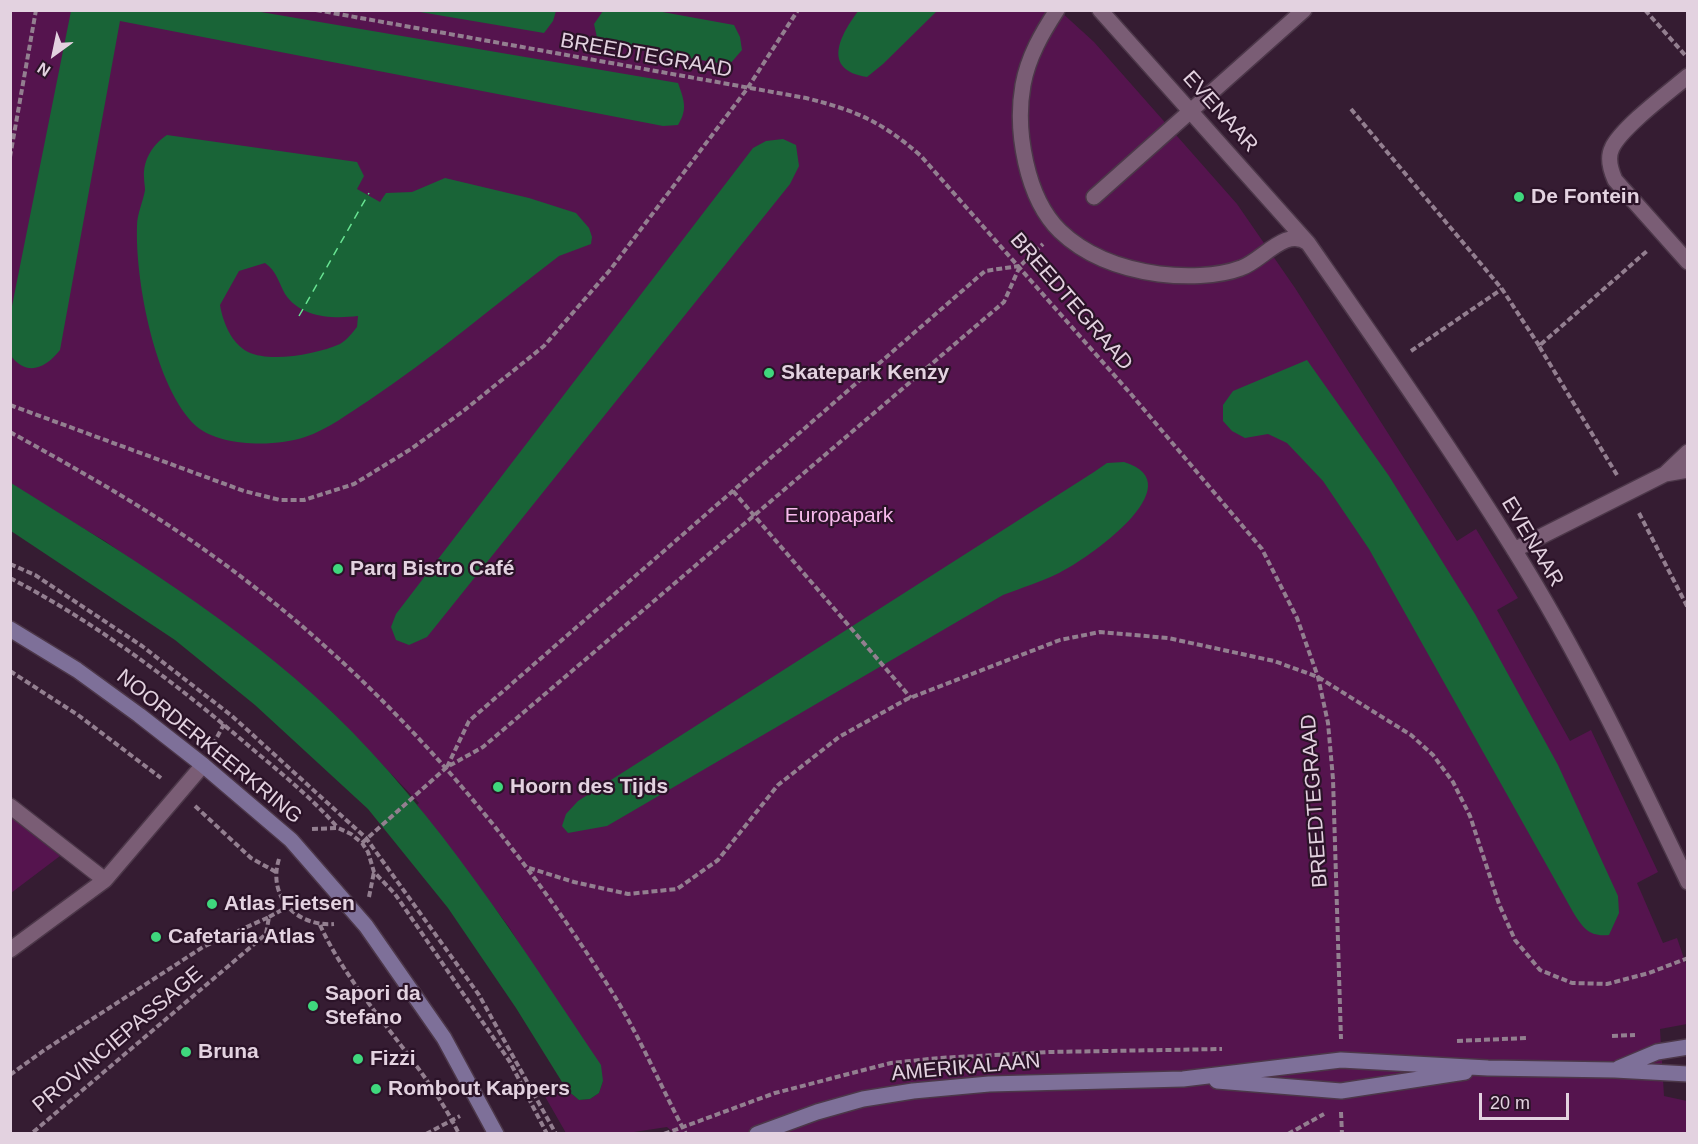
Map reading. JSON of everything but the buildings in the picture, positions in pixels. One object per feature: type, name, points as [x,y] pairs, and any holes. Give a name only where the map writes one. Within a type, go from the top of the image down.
[{"type":"street","points":[[1057,10],[1038,40],[1023,84],[1021,134],[1030,180],[1041,207],[1059,230],[1080,247],[1109,262],[1160,274],[1203,275],[1241,268],[1289,238],[1302,238],[1308,243]]},
{"type":"street","name":"EVENAAR","points":[[1100,10],[1308,243],[1392,364],[1514,550],[1616,734],[1688,882]]},
{"type":"street","points":[[1094,197],[1304,10]]},
{"type":"street","points":[[1688,76],[1620,137],[1610,156],[1611,171],[1615,180],[1688,262]]},
{"type":"street","points":[[1514,550],[1665,474],[1688,452]]},
{"type":"street","points":[[1665,474],[1688,470]]},
{"type":"street","name":"NOORDERKEERKRING","points":[[10,629],[77,670],[203,765],[291,840],[357,914],[444,1038],[496,1134]]},
{"type":"street","points":[[10,950],[105,880],[203,765]]},
{"type":"street","points":[[10,806],[105,880]]},
{"type":"street","name":"AMERIKALAAN","points":[[1615,1070],[1657,1052],[1688,1047]]},
{"type":"street","name":"AMERIKALAAN","points":[[758,1134],[817,1112],[863,1099],[913,1091],[989,1084],[1183,1078],[1341,1060],[1488,1068],[1615,1070],[1688,1074]]},
{"type":"street","name":"AMERIKALAAN","points":[[1183,1078],[1341,1091],[1488,1068]]},
{"type":"path","points":[[10,157],[36,10]]},
{"type":"path","name":"BREEDTEGRAAD","points":[[316,10],[349,13],[747,89],[806,98],[851,110],[895,133],[921,156],[1020,266],[1262,549],[1297,618],[1318,677],[1328,723],[1334,779],[1341,1060]]},
{"type":"path","points":[[10,405],[244,491],[280,500],[304,500],[354,484],[445,424],[544,346],[610,270],[747,89],[798,10]]},
{"type":"path","points":[[1645,10],[1688,57]]},
{"type":"path","points":[[1351,109],[1502,289],[1628,493],[1688,608]]},
{"type":"path","points":[[547,1134],[510,1062],[395,894],[374,872],[368,852],[362,843],[447,767],[483,747],[1004,302],[1020,266],[1059,230]]},
{"type":"path","points":[[1540,348],[1539,346],[1665,236]]},
{"type":"path","points":[[447,767],[469,721],[985,271],[1020,266]]},
{"type":"path","points":[[1392,364],[1502,289]]},
{"type":"path","points":[[10,432],[71,466],[202,548],[323,645],[447,767],[529,868],[613,994],[686,1134]]},
{"type":"path","points":[[733,491],[911,698]]},
{"type":"path","points":[[10,564],[34,575],[142,646],[232,716],[368,837],[479,995],[556,1134]]},
{"type":"path","name":"NOORDERKEERKRING","points":[[10,578],[138,658],[241,739],[317,804],[338,828]]},
{"type":"path","points":[[529,868],[574,882],[628,894],[677,889],[717,860],[778,785],[839,737],[911,698],[1044,645],[1100,632],[1168,638],[1274,661],[1318,677],[1411,735],[1440,764],[1453,782],[1470,816],[1498,904],[1515,940],[1540,970],[1572,983],[1607,984],[1649,973],[1688,958]]},
{"type":"path","points":[[10,671],[78,715],[180,792]]},
{"type":"path","name":"PROVINCIEPASSAGE","points":[[10,1075],[203,947],[287,907],[278,890],[276,872],[251,858],[180,792]]},
{"type":"path","name":"PROVINCIEPASSAGE","points":[[31,1134],[266,934],[269,917]]},
{"type":"path","points":[[320,925],[333,954],[440,1099],[459,1134]]},
{"type":"path","points":[[426,1134],[481,1105]]},
{"type":"path","points":[[1288,1134],[1324,1114],[1350,1108]]},
{"type":"green space","name":"Europapark","points":[[12,11],[1060,11],[1094,42],[1237,204],[1295,288],[1457,541],[1476,529],[1518,598],[1497,610],[1570,741],[1591,730],[1658,872],[1637,883],[1663,943],[1677,938],[1687,967],[1687,1024],[1660,1029],[1664,1096],[1687,1101],[1687,1133],[675,1134],[667,1127],[634,1132],[566,1133],[539,1086],[567,1090],[579,1100],[590,1099],[599,1093],[603,1081],[509,927],[417,805],[419,803],[332,712],[267,657],[105,541],[11,487]]},
{"type":"green space","points":[[11,816],[60,856],[11,893]]},
{"type":"shaded area","points":[[859,10],[937,11],[867,77],[853,73],[844,67],[839,59],[841,40]]},
{"type":"shaded area","points":[[71,11],[255,11],[678,83],[684,109],[678,125],[663,126],[120,21],[60,350],[43,365],[30,368],[17,363],[11,356],[11,311]]},
{"type":"shaded area","points":[[414,11],[556,11],[553,21],[544,33]]},
{"type":"shaded area","points":[[603,11],[657,11],[734,25],[740,37],[742,50],[729,65],[598,42],[594,24]]},
{"type":"shaded area","points":[[167,135],[357,162],[364,176],[357,189],[380,202],[386,193],[412,192],[445,178],[529,198],[576,213],[589,228],[592,237],[591,244],[559,256],[417,367],[338,421],[321,430],[305,437],[279,442],[249,443],[219,438],[196,426],[182,409],[169,386],[150,332],[144,303],[137,249],[137,222],[145,190],[145,165],[153,148]],"holes":[[[265,263],[285,294],[300,308],[328,317],[358,316],[357,327],[340,344],[307,354],[269,357],[248,352],[242,348],[229,331],[220,305],[239,271]]]},
{"type":"shaded area","points":[[783,139],[796,145],[799,166],[790,184],[427,637],[409,645],[396,640],[391,627],[396,614],[753,148],[766,141]]},
{"type":"shaded area","points":[[1307,360],[1389,476],[1475,614],[1558,765],[1618,896],[1619,913],[1609,935],[1591,933],[1580,923],[1573,912],[1369,549],[1323,481],[1287,443],[1268,434],[1245,438],[1232,431],[1223,421],[1223,405],[1233,391]]},
{"type":"shaded area","points":[[1124,462],[1143,473],[1148,487],[1142,503],[1129,521],[1091,553],[1059,573],[1003,595],[607,826],[568,833],[562,826],[566,814],[578,801],[1107,463]]},
{"type":"shaded area","points":[[11,483],[136,562],[218,618],[296,679],[371,752],[408,793],[476,881],[601,1065],[603,1081],[599,1093],[590,1099],[579,1100],[567,1090],[516,1008],[448,908],[368,809],[255,705],[175,640],[11,531]]},
{"type":"ferry route","points":[[299,316],[369,193]]},
{"type":"place","name":"De Fontein","points":[[1519,197]]},
{"type":"place","name":"Skatepark Kenzy","points":[[769,373]]},
{"type":"place","name":"Parq Bistro Café","points":[[338,569]]},
{"type":"place","name":"Hoorn des Tijds","points":[[498,787]]},
{"type":"place","name":"Atlas Fietsen","points":[[212,904]]},
{"type":"place","name":"Cafetaria Atlas","points":[[156,937]]},
{"type":"place","name":"Sapori da Stefano","points":[[313,1006]]},
{"type":"place","name":"Bruna","points":[[186,1052]]},
{"type":"place","name":"Fizzi","points":[[358,1059]]},
{"type":"place","name":"Rombout Kappers","points":[[376,1089]]}]
